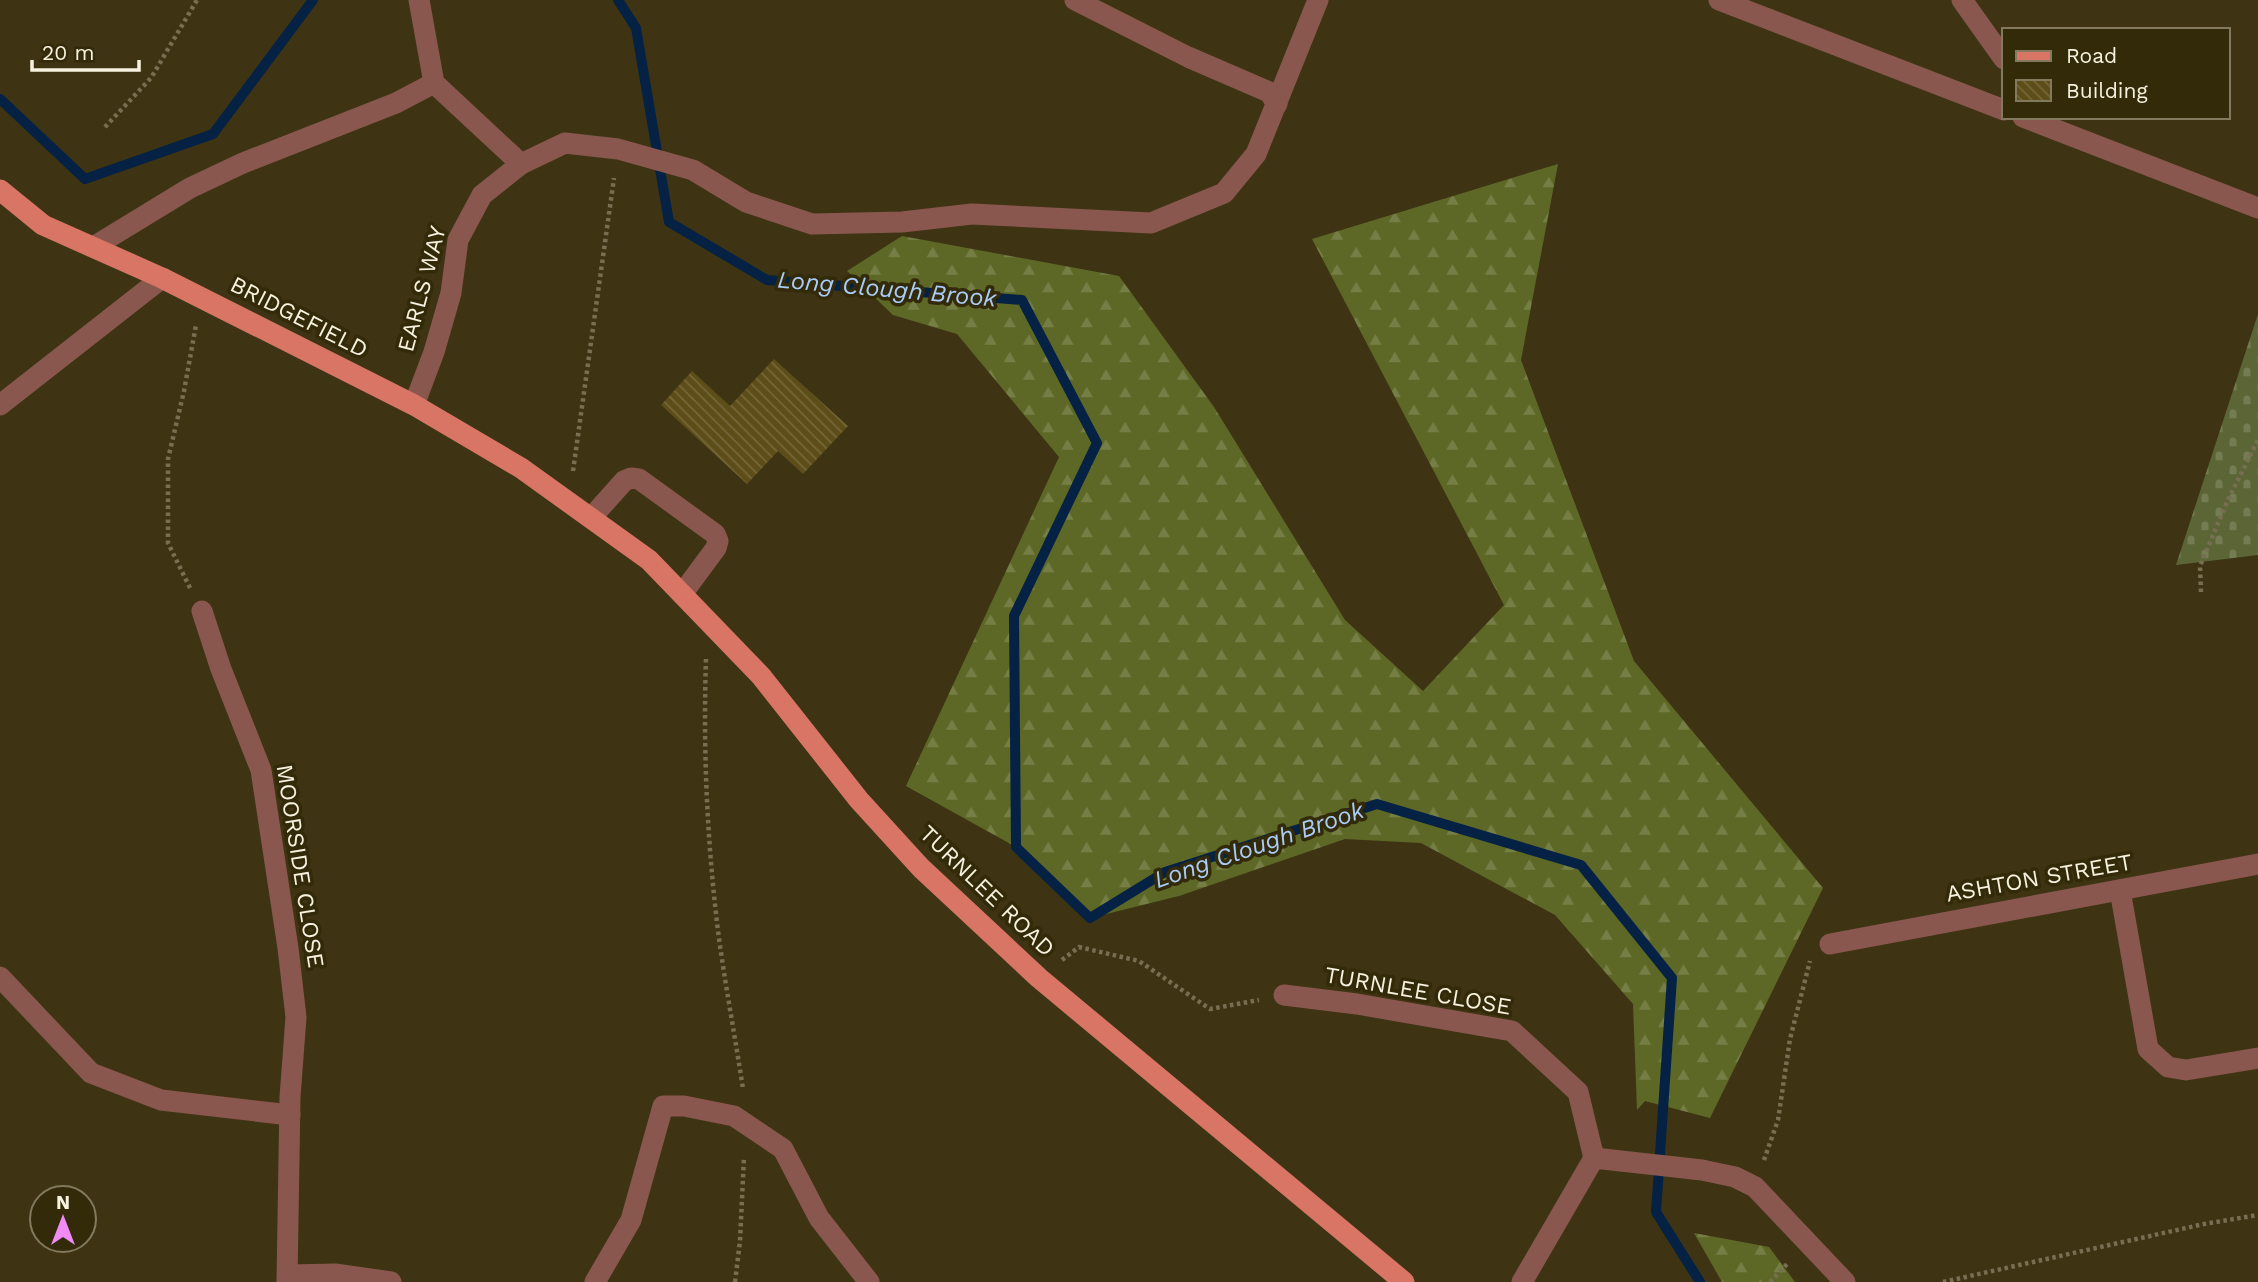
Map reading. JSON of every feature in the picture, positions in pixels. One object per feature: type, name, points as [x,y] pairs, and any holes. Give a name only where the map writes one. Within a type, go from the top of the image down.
[{"type":"main road","name":"BRIDGEFIELD","points":[[0,190],[43,225],[95,246],[202,297],[414,405],[522,468],[569,502]]},
{"type":"main road","name":"TURNLEE ROAD","points":[[569,502],[649,560],[761,676],[859,800],[921,868],[1040,978],[1404,1282]]},
{"type":"street","points":[[419,0],[434,83],[521,164]]},
{"type":"street","points":[[1075,0],[1188,57],[1269,92],[1277,104]]},
{"type":"street","name":"EARLS WAY","points":[[414,405],[434,352],[451,293],[458,240],[482,195],[521,164],[565,143],[626,151],[693,170],[746,202],[812,224],[902,222],[972,214],[1152,223],[1224,193],[1256,155],[1318,0]]},
{"type":"street","points":[[1719,0],[2002,109]]},
{"type":"street","points":[[1962,0],[2002,56]]},
{"type":"street","points":[[95,246],[201,183],[268,153],[396,103],[434,83]]},
{"type":"street","points":[[2032,119],[2051,123],[2258,208]]},
{"type":"street","points":[[0,405],[162,278]]},
{"type":"street","points":[[591,518],[624,481],[631,478],[639,480],[715,534],[718,541],[716,548],[682,594]]},
{"type":"street","name":"MOORSIDE CLOSE","points":[[202,611],[221,669],[261,770],[296,1017],[290,1106],[288,1279]]},
{"type":"street","name":"ASHTON STREET","points":[[1830,944],[2258,864]]},
{"type":"street","points":[[2120,890],[2148,1049],[2168,1067],[2186,1070],[2258,1058]]},
{"type":"street","points":[[0,977],[91,1073],[161,1100],[290,1106]]},
{"type":"street","name":"TURNLEE CLOSE","points":[[1284,995],[1357,1004],[1512,1031],[1578,1092],[1594,1158]]},
{"type":"street","points":[[595,1282],[631,1220],[663,1106],[684,1106],[734,1116],[783,1149],[819,1218],[869,1282]]},
{"type":"street","points":[[1522,1282],[1594,1158],[1702,1170],[1735,1177],[1755,1187],[1845,1282]]},
{"type":"street","points":[[288,1279],[335,1274],[391,1282]]},
{"type":"path","points":[[105,127],[151,78],[198,0]]},
{"type":"path","points":[[569,502],[626,151]]},
{"type":"path","points":[[202,297],[184,391],[167,459],[167,471],[168,543],[202,611]]},
{"type":"path","points":[[2201,592],[2200,566],[2227,502],[2258,440]]},
{"type":"path","points":[[707,620],[704,731],[707,813],[718,931],[744,1097],[741,1216],[735,1282]]},
{"type":"path","points":[[1755,1187],[1778,1120],[1790,1039],[1810,961],[1830,944]]},
{"type":"path","points":[[1040,978],[1079,947],[1139,961],[1210,1009],[1284,995]]},
{"type":"path","points":[[1943,1282],[2204,1224],[2258,1215]]},
{"type":"green space","points":[[1558,164],[1521,360],[1634,661],[1823,888],[1710,1118],[1645,1101],[1637,1110],[1633,1004],[1555,915],[1421,843],[1345,839],[1179,896],[1090,918],[1016,847],[906,786],[1059,457],[957,334],[893,315],[847,271],[902,236],[1119,276],[1214,407],[1345,620],[1423,691],[1504,605],[1312,239]]},
{"type":"green space","points":[[2258,314],[2258,555],[2176,565]]},
{"type":"green space","points":[[1694,1233],[1769,1247],[1795,1282],[1722,1282]]},
{"type":"building","points":[[774,359],[848,426],[803,474],[778,451],[747,484],[661,405],[692,371],[730,406]]},
{"type":"waterway","name":"Long Clough Brook","points":[[0,99],[85,179],[213,134],[313,0]]},
{"type":"waterway","name":"Long Clough Brook","points":[[618,0],[636,28],[669,222],[767,280],[1022,300],[1097,443],[1014,616],[1016,847],[1090,918],[1165,872],[1377,804],[1581,865],[1672,978],[1656,1212],[1700,1282]]}]
